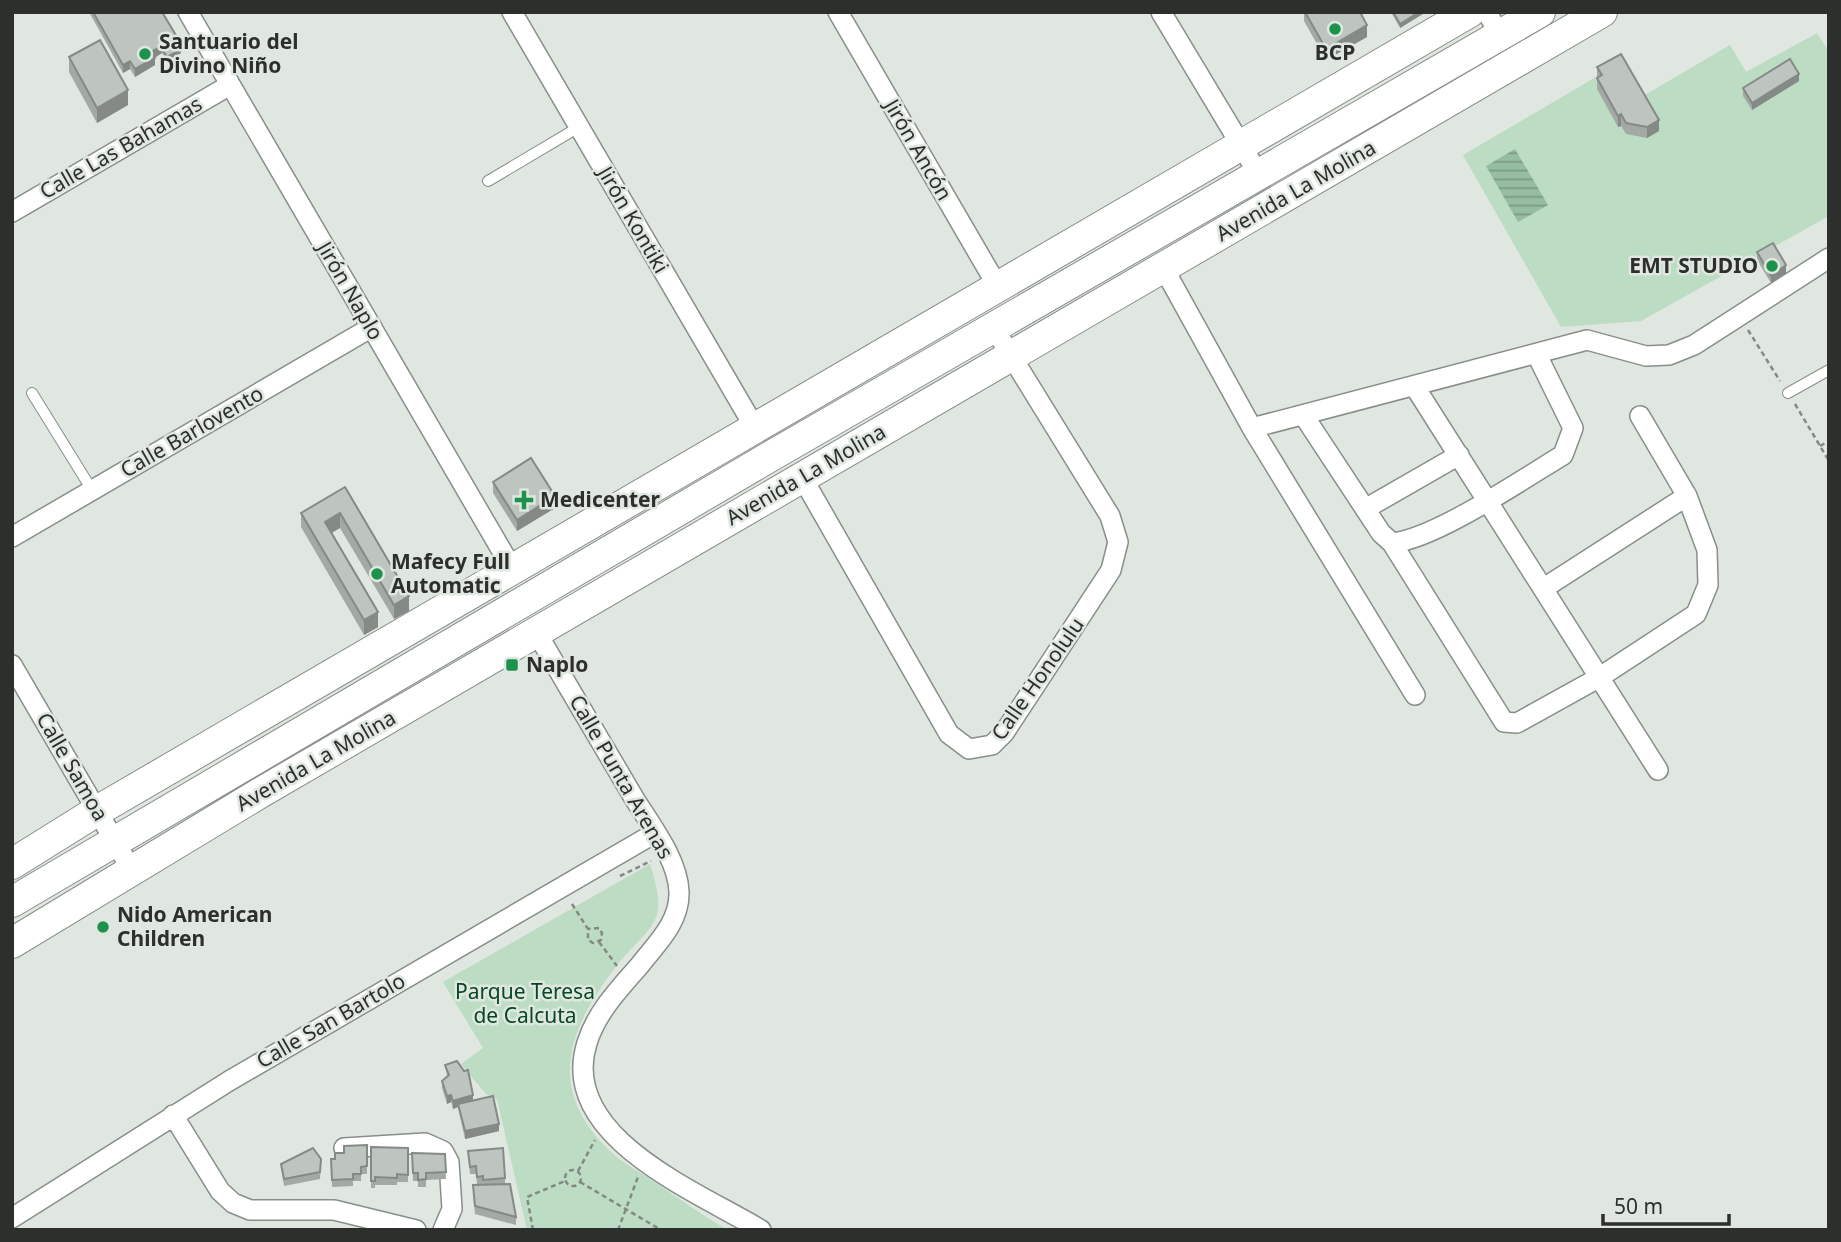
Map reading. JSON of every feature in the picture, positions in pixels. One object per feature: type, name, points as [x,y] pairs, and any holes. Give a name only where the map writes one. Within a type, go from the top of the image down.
[{"type":"main road","points":[[12,864],[97,811],[1471,12]]},
{"type":"main road","name":"Avenida La Molina","points":[[12,902],[1376,107],[1493,24],[1540,12]]},
{"type":"main road","name":"Avenida La Molina","points":[[12,943],[131,869],[537,633],[808,488],[1011,355],[1602,12]]},
{"type":"main road","points":[[1375,145],[1376,107]]},
{"type":"street","name":"Jirón Naplo","points":[[188,12],[513,570]]},
{"type":"street","name":"Jirón Kontiki","points":[[512,12],[755,428]]},
{"type":"street","name":"Jirón Ancón","points":[[838,12],[998,287]]},
{"type":"street","points":[[1161,12],[1259,175]]},
{"type":"street","name":"Calle Las Bahamas","points":[[12,212],[230,85]]},
{"type":"street","points":[[1252,428],[1587,340],[1646,356],[1669,355],[1694,345],[1829,258]]},
{"type":"street","points":[[1163,267],[1252,428],[1415,695]]},
{"type":"street","name":"Calle Barlovento","points":[[12,537],[372,327]]},
{"type":"street","name":"Calle Honolulu","points":[[808,488],[949,734],[969,748],[985,748],[998,740],[1085,613],[1111,570],[1118,551],[1114,524],[994,328]]},
{"type":"street","points":[[1392,543],[1408,541],[1488,500],[1563,455],[1573,428],[1537,355]]},
{"type":"street","points":[[1415,387],[1658,769]]},
{"type":"street","points":[[1304,416],[1381,533],[1392,543],[1504,722],[1517,723],[1600,677],[1696,614],[1707,585],[1707,550],[1687,496],[1640,416]]},
{"type":"street","points":[[1365,509],[1459,455]]},
{"type":"street","points":[[1544,588],[1687,496]]},
{"type":"street","name":"Calle Punta Arenas","points":[[537,633],[675,870],[678,906],[670,928],[598,1018],[584,1054],[586,1090],[601,1120],[642,1159],[761,1230]]},
{"type":"street","name":"Calle Samoa","points":[[12,665],[131,869]]},
{"type":"street","name":"Calle San Bartolo","points":[[12,1218],[173,1115],[655,833]]},
{"type":"street","points":[[173,1115],[220,1191],[233,1203],[250,1210],[334,1210],[416,1230]]},
{"type":"street","points":[[344,1148],[425,1143],[443,1151],[449,1161],[452,1209],[443,1230]]},
{"type":"lane","points":[[488,181],[579,127]]},
{"type":"lane","points":[[1788,393],[1829,370]]},
{"type":"lane","points":[[32,393],[92,491]]},
{"type":"path","points":[[1820,446],[1829,441]]},
{"type":"path","points":[[572,904],[588,929],[588,940],[598,942],[619,968]]},
{"type":"path","points":[[588,929],[596,927],[601,930],[602,937],[598,942]]},
{"type":"path","points":[[599,1135],[578,1171],[580,1182],[625,1211],[662,1230]]},
{"type":"path","points":[[533,1230],[527,1197],[565,1181],[569,1170],[578,1171]]},
{"type":"path","points":[[618,1230],[641,1170]]},
{"type":"path","points":[[565,1181],[572,1186],[580,1182]]},
{"type":"green space","points":[[1817,33],[1829,52],[1829,216],[1641,321],[1561,327],[1463,155],[1623,61],[1643,96],[1730,45],[1746,72]]},
{"type":"green space","name":"Parque Teresa de Calcuta","points":[[650,864],[656,885],[657,913],[653,924],[614,969],[585,1015],[575,1037],[570,1060],[571,1082],[577,1104],[589,1127],[613,1154],[728,1230],[527,1230],[497,1099],[486,1094],[461,1064],[483,1048],[443,982]]},
{"type":"shaded area","points":[[1515,149],[1548,205],[1518,222],[1486,166]]},
{"type":"building","points":[[93,12],[162,12],[177,37],[151,52],[155,58],[135,69],[130,61],[123,65]]},
{"type":"building","name":"BCP","points":[[1305,12],[1360,12],[1367,25],[1326,49]]},
{"type":"building","points":[[1393,12],[1419,12],[1400,24]]},
{"type":"building","points":[[100,40],[128,90],[97,108],[69,57]]},
{"type":"building","points":[[177,41],[181,49],[167,57],[162,49]]},
{"type":"building","points":[[1621,54],[1659,120],[1647,127],[1626,123],[1621,114],[1618,116],[1597,78],[1602,75],[1597,67]]},
{"type":"building","points":[[1790,59],[1799,74],[1752,103],[1743,88]]},
{"type":"building","name":"EMT STUDIO","points":[[1773,243],[1786,265],[1771,276],[1757,252]]},
{"type":"building","name":"Medicenter","points":[[531,458],[555,496],[517,520],[493,482]]},
{"type":"building","points":[[345,487],[409,596],[394,605],[340,513],[325,522],[378,612],[364,620],[301,513]]},
{"type":"building","points":[[457,1061],[464,1071],[468,1070],[473,1095],[453,1101],[451,1095],[447,1096],[442,1081],[449,1075],[445,1065]]},
{"type":"building","points":[[493,1096],[499,1124],[465,1131],[458,1104]]},
{"type":"building","points":[[367,1145],[367,1166],[361,1167],[361,1174],[353,1174],[353,1179],[332,1180],[331,1159],[335,1159],[335,1153],[344,1153],[344,1146]]},
{"type":"building","points":[[371,1147],[408,1148],[408,1175],[397,1174],[397,1178],[375,1177],[375,1181],[371,1181]]},
{"type":"building","points":[[313,1148],[321,1159],[320,1172],[284,1179],[281,1164]]},
{"type":"building","points":[[503,1148],[505,1178],[483,1180],[483,1176],[477,1177],[476,1166],[470,1167],[468,1151]]},
{"type":"building","points":[[412,1153],[445,1154],[446,1172],[426,1173],[426,1179],[418,1180],[418,1173],[413,1173]]},
{"type":"building","points":[[510,1184],[516,1217],[475,1206],[473,1185]]},
{"type":"place","name":"BCP","points":[[1335,29]]},
{"type":"place","name":"Santuario del Divino Niño","points":[[145,54]]},
{"type":"place","name":"EMT STUDIO","points":[[1772,266]]},
{"type":"place","name":"Medicenter","points":[[524,500]]},
{"type":"place","name":"Mafecy Full Automatic","points":[[377,574]]},
{"type":"place","name":"Naplo","points":[[512,665]]},
{"type":"place","name":"Nido American Children","points":[[103,927]]}]
